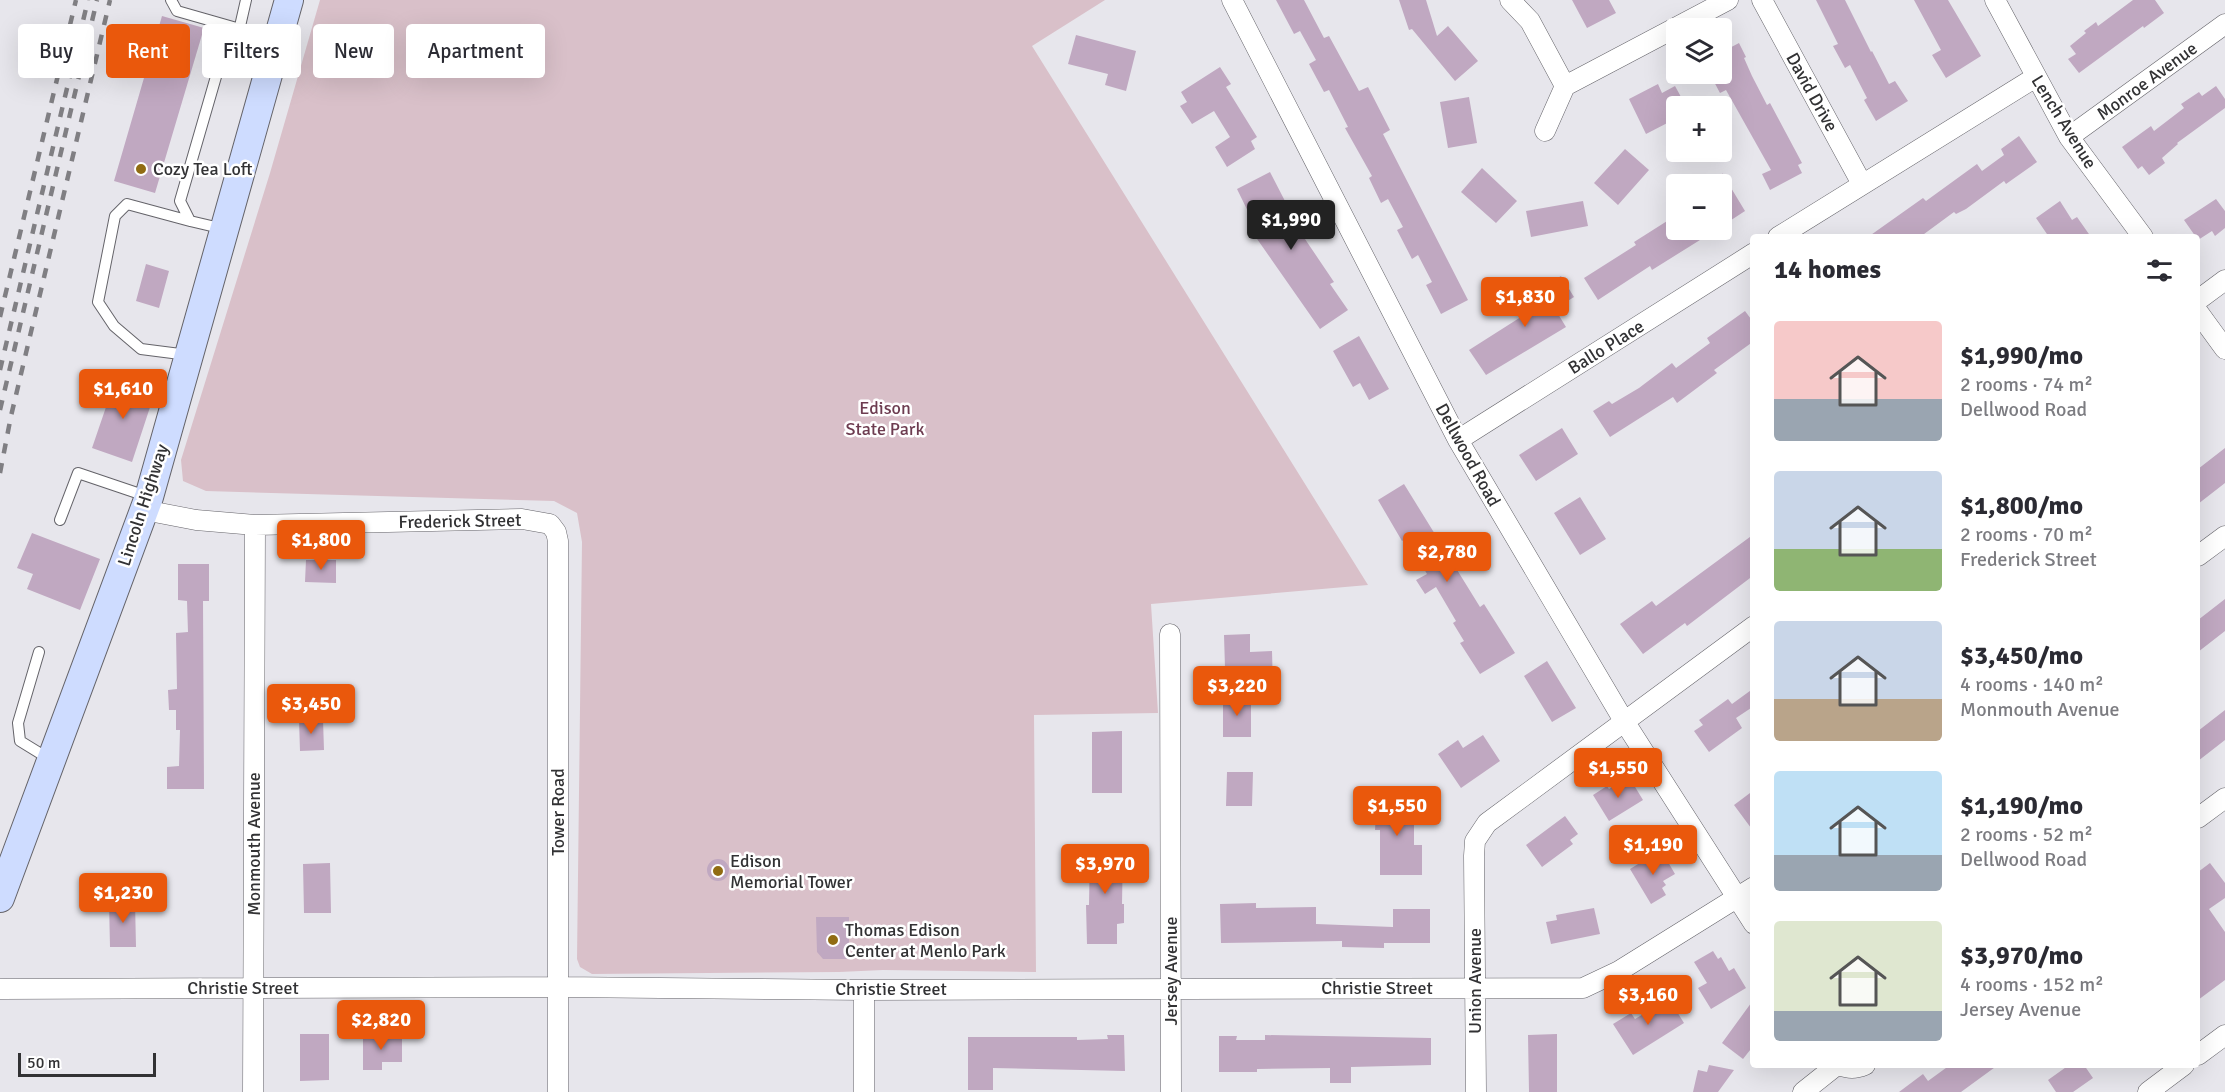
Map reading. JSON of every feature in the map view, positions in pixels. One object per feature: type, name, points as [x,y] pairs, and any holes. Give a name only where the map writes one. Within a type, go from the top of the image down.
[{"type":"main road","name":"Lincoln Highway","points":[[282,24],[289,0]]},
{"type":"main road","name":"Lincoln Highway","points":[[0,898],[147,504],[267,78]]},
{"type":"street","name":"Dellwood Road","points":[[1232,0],[1458,440],[1624,721],[1746,892],[1750,908]]},
{"type":"street","points":[[1510,0],[1530,21],[1564,86]]},
{"type":"street","points":[[1545,131],[1564,86],[1728,0]]},
{"type":"street","name":"David Drive","points":[[1762,0],[1862,184]]},
{"type":"street","name":"Lench Avenue","points":[[1995,0],[2069,137],[2141,234]]},
{"type":"street","name":"Monroe Avenue","points":[[2069,137],[2225,24]]},
{"type":"street","points":[[1783,234],[2036,77]]},
{"type":"street","name":"Ballo Place","points":[[1458,440],[1750,256]]},
{"type":"street","points":[[2200,299],[2225,280]]},
{"type":"street","points":[[2200,315],[2225,349]]},
{"type":"street","name":"Frederick Street","points":[[147,504],[196,520],[255,525],[522,519],[550,524],[556,532]]},
{"type":"street","name":"Monmouth Avenue","points":[[253,1092],[255,525]]},
{"type":"street","name":"Tower Road","points":[[556,532],[558,541],[558,1092]]},
{"type":"street","points":[[2200,555],[2225,536]]},
{"type":"street","name":"Union Avenue","points":[[1476,1092],[1474,871],[1476,841],[1487,823],[1750,629]]},
{"type":"street","name":"Jersey Avenue","points":[[1170,634],[1171,1092]]},
{"type":"street","points":[[2200,817],[2225,798]]},
{"type":"street","name":"Christie Street","points":[[0,989],[254,987],[864,990],[1583,988],[1593,985],[1746,892]]},
{"type":"street","points":[[864,990],[864,1092]]},
{"type":"street","points":[[2200,1054],[2225,1035]]},
{"type":"street","points":[[1803,1092],[1834,1068]]},
{"type":"street","points":[[2148,1092],[2180,1068]]},
{"type":"lane","points":[[171,0],[177,11],[212,24]]},
{"type":"lane","points":[[241,24],[246,0]]},
{"type":"lane","points":[[190,221],[180,201],[216,78]]},
{"type":"lane","points":[[188,355],[141,349],[114,326],[99,302],[115,216],[127,204],[224,229]]},
{"type":"lane","points":[[60,520],[78,473],[147,504]]},
{"type":"lane","points":[[39,652],[18,723],[20,741],[51,760]]},
{"type":"green space","name":"Edison State Park","points":[[320,0],[1105,0],[1032,46],[1368,585],[1151,604],[1158,713],[1034,715],[1036,972],[883,970],[592,974],[580,967],[577,959],[582,542],[577,513],[554,501],[206,491],[183,481],[181,460],[297,78],[301,78],[301,66],[313,24],[313,78],[394,78],[394,24],[313,24]]},
{"type":"building","points":[[1276,0],[1304,0],[1324,38],[1329,36],[1359,91],[1368,87],[1390,130],[1383,134],[1468,300],[1441,314],[1426,285],[1432,282],[1418,255],[1412,259],[1397,230],[1403,227],[1388,199],[1381,203],[1369,178],[1372,176],[1345,128],[1348,127],[1329,90],[1324,92],[1309,64],[1316,60],[1300,31],[1294,34]]},
{"type":"building","points":[[1399,0],[1426,0],[1437,36],[1448,26],[1478,61],[1455,81],[1412,29],[1409,30]]},
{"type":"building","points":[[1572,0],[1609,0],[1616,13],[1587,28]]},
{"type":"building","points":[[1816,0],[1845,0],[1889,84],[1895,81],[1908,101],[1876,121],[1864,100],[1867,98],[1850,65],[1845,68],[1833,46],[1838,44]]},
{"type":"building","points":[[1914,0],[1948,0],[1981,56],[1946,78],[1932,55],[1941,50]]},
{"type":"building","points":[[2133,0],[2155,0],[2164,13],[2079,73],[2068,59],[2076,54],[2070,46],[2096,22],[2098,26]]},
{"type":"building","points":[[162,16],[190,24],[160,24]]},
{"type":"building","points":[[190,24],[202,27],[190,75]]},
{"type":"building","points":[[1076,35],[1136,51],[1126,91],[1105,85],[1108,74],[1068,64]]},
{"type":"building","points":[[1739,43],[1767,105],[1770,103],[1802,163],[1798,165],[1802,173],[1770,190],[1762,174],[1771,170],[1732,101],[1732,96],[1729,96],[1726,90],[1720,93],[1715,84],[1732,84],[1732,47]]},
{"type":"building","points":[[1220,67],[1231,84],[1226,87],[1257,137],[1251,141],[1255,149],[1227,167],[1215,147],[1230,137],[1214,111],[1192,124],[1180,106],[1187,102],[1181,92]]},
{"type":"building","points":[[144,78],[189,78],[155,193],[114,181]]},
{"type":"building","points":[[1658,84],[1662,93],[1675,86],[1680,96],[1666,96],[1666,124],[1646,134],[1629,99]]},
{"type":"building","points":[[2216,86],[2225,99],[2225,108],[2177,143],[2162,158],[2165,163],[2149,175],[2142,166],[2138,169],[2122,147],[2151,126],[2154,131],[2184,108],[2181,104],[2199,92],[2202,96]]},
{"type":"building","points":[[1469,97],[1477,143],[1448,148],[1440,102]]},
{"type":"building","points":[[2019,136],[2037,162],[2006,184],[2004,181],[1966,209],[1956,214],[1954,212],[1924,234],[1872,234],[1923,198],[1926,201],[1977,164],[1982,171],[2004,155],[2001,149]]},
{"type":"building","points":[[1625,149],[1649,170],[1618,205],[1594,183]]},
{"type":"building","points":[[1482,168],[1517,201],[1496,223],[1461,192]]},
{"type":"building","points":[[1270,172],[1286,203],[1282,205],[1334,282],[1330,284],[1348,310],[1320,329],[1255,236],[1259,234],[1237,189]]},
{"type":"building","points":[[1732,190],[1745,211],[1732,219]]},
{"type":"building","points":[[2216,199],[2225,211],[2225,228],[2215,236],[2212,231],[2200,239],[2200,234],[2194,234],[2184,220]]},
{"type":"building","points":[[1583,201],[1588,226],[1531,237],[1526,211]]},
{"type":"building","points":[[2060,201],[2072,220],[2077,217],[2089,234],[2047,234],[2036,218]]},
{"type":"building","points":[[1666,222],[1666,240],[1700,240],[1652,270],[1650,266],[1598,300],[1584,278],[1636,245],[1634,242]]},
{"type":"building","points":[[146,264],[169,271],[159,308],[136,301]]},
{"type":"building","points":[[1561,276],[1574,297],[1555,309],[1566,327],[1486,375],[1469,350],[1527,313],[1520,301]]},
{"type":"building","points":[[1745,311],[1750,318],[1750,344],[1714,370],[1717,373],[1677,403],[1673,397],[1610,437],[1593,411],[1609,401],[1612,404],[1639,388],[1672,363],[1676,368],[1710,343],[1707,338]]},
{"type":"building","points":[[1359,336],[1389,389],[1369,400],[1360,383],[1353,387],[1333,351]]},
{"type":"building","points":[[118,372],[132,376],[129,386],[154,395],[132,462],[92,448]]},
{"type":"building","points":[[1562,428],[1578,454],[1536,481],[1519,455]]},
{"type":"building","points":[[2225,448],[2225,483],[2200,502],[2200,467]]},
{"type":"building","points":[[1404,484],[1480,607],[1484,604],[1515,653],[1480,674],[1460,643],[1464,641],[1453,623],[1456,621],[1436,587],[1425,594],[1416,580],[1427,574],[1406,538],[1402,541],[1378,500]]},
{"type":"building","points":[[1580,497],[1606,539],[1580,555],[1554,513]]},
{"type":"building","points":[[32,533],[100,559],[80,610],[27,589],[33,574],[17,568]]},
{"type":"building","points":[[1750,537],[1750,578],[1687,626],[1685,623],[1643,654],[1620,624],[1652,601],[1656,606]]},
{"type":"building","points":[[306,560],[336,560],[336,583],[305,582]]},
{"type":"building","points":[[178,564],[209,564],[209,601],[203,601],[204,789],[167,789],[167,767],[179,766],[180,730],[176,730],[176,710],[169,710],[168,690],[177,689],[176,633],[188,632],[187,601],[178,600]]},
{"type":"building","points":[[2225,599],[2225,631],[2200,650],[2200,618]]},
{"type":"building","points":[[1250,634],[1250,652],[1272,651],[1273,687],[1257,688],[1256,667],[1225,668],[1224,635]]},
{"type":"building","points":[[1547,661],[1576,708],[1552,722],[1524,676]]},
{"type":"building","points":[[1750,691],[1750,709],[1736,718],[1742,728],[1709,752],[1694,731],[1703,725],[1699,720],[1728,699],[1732,704]]},
{"type":"building","points":[[1223,697],[1251,697],[1251,737],[1223,737]]},
{"type":"building","points":[[2225,710],[2225,740],[2200,759],[2200,729]]},
{"type":"building","points":[[299,720],[323,720],[324,750],[300,751]]},
{"type":"building","points":[[1122,731],[1122,793],[1092,793],[1092,732]]},
{"type":"building","points":[[1483,735],[1500,761],[1461,788],[1438,754],[1458,740],[1463,748]]},
{"type":"building","points":[[1227,772],[1253,772],[1252,806],[1226,806]]},
{"type":"building","points":[[1629,777],[1643,800],[1609,821],[1593,795]]},
{"type":"building","points":[[1750,793],[1750,827],[1734,805]]},
{"type":"building","points":[[1377,795],[1401,795],[1401,803],[1414,803],[1414,845],[1422,845],[1422,875],[1380,875],[1380,830],[1375,830]]},
{"type":"building","points":[[1565,816],[1578,834],[1570,840],[1573,844],[1542,867],[1526,845]]},
{"type":"building","points":[[1090,846],[1123,846],[1124,923],[1117,924],[1117,944],[1087,944],[1086,905],[1089,905]]},
{"type":"building","points":[[1661,850],[1675,874],[1663,881],[1666,885],[1662,888],[1666,895],[1651,904],[1630,869]]},
{"type":"building","name":"Edison Memorial Tower","points":[[718,859],[728,866],[729,870],[722,880],[718,881],[708,874],[707,870],[714,860]]},
{"type":"building","points":[[330,863],[331,913],[304,913],[303,864]]},
{"type":"building","points":[[2210,863],[2225,883],[2225,898],[2209,909],[2225,932],[2225,980],[2200,999],[2200,870]]},
{"type":"building","points":[[109,902],[135,902],[136,947],[110,947]]},
{"type":"building","points":[[1256,903],[1256,908],[1316,907],[1316,924],[1393,927],[1393,909],[1430,909],[1430,943],[1384,943],[1384,948],[1342,947],[1342,941],[1221,943],[1220,904]]},
{"type":"building","points":[[1594,908],[1600,934],[1551,944],[1546,922],[1557,920],[1556,915]]},
{"type":"building","name":"Thomas Edison Center at Menlo Park","points":[[816,917],[849,917],[849,959],[823,959],[817,952]]},
{"type":"building","points":[[1713,951],[1718,959],[1721,957],[1729,971],[1734,968],[1746,988],[1711,1009],[1698,988],[1707,983],[1694,962]]},
{"type":"building","points":[[1669,999],[1684,1023],[1633,1055],[1613,1024],[1631,1013],[1635,1019]]},
{"type":"building","points":[[1750,1004],[1750,1050],[1743,1059],[1722,1043]]},
{"type":"building","points":[[300,1034],[329,1034],[329,1080],[300,1081]]},
{"type":"building","points":[[1557,1034],[1557,1092],[1529,1092],[1528,1035]]},
{"type":"building","points":[[363,1035],[402,1035],[402,1062],[382,1062],[382,1070],[363,1070]]},
{"type":"building","points":[[1107,1035],[1124,1035],[1125,1071],[993,1068],[993,1090],[968,1090],[968,1037],[1077,1037],[1077,1040],[1108,1039]]},
{"type":"building","points":[[1265,1035],[1431,1038],[1431,1065],[1351,1067],[1351,1083],[1330,1083],[1330,1068],[1219,1072],[1219,1036],[1237,1036],[1236,1040],[1265,1040]]},
{"type":"building","points":[[1709,1065],[1734,1070],[1718,1092],[1693,1092],[1698,1070],[1707,1072]]},
{"type":"building","points":[[1946,1068],[1994,1068],[1961,1092],[1899,1092],[1923,1074],[1928,1081]]},
{"type":"building","points":[[2065,1068],[2086,1068],[2093,1078],[2073,1092],[2056,1092],[2048,1080]]},
{"type":"railway","points":[[0,317],[76,0]]},
{"type":"railway","points":[[0,370],[88,0]]},
{"type":"railway","points":[[0,410],[97,0]]},
{"type":"railway","points":[[0,473],[11,416],[110,0]]},
{"type":"place","name":"Cozy Tea Loft","points":[[141,169]]},
{"type":"place","name":"Edison Memorial Tower","points":[[718,871]]},
{"type":"place","name":"Thomas Edison Center at Menlo Park","points":[[833,940]]}]
